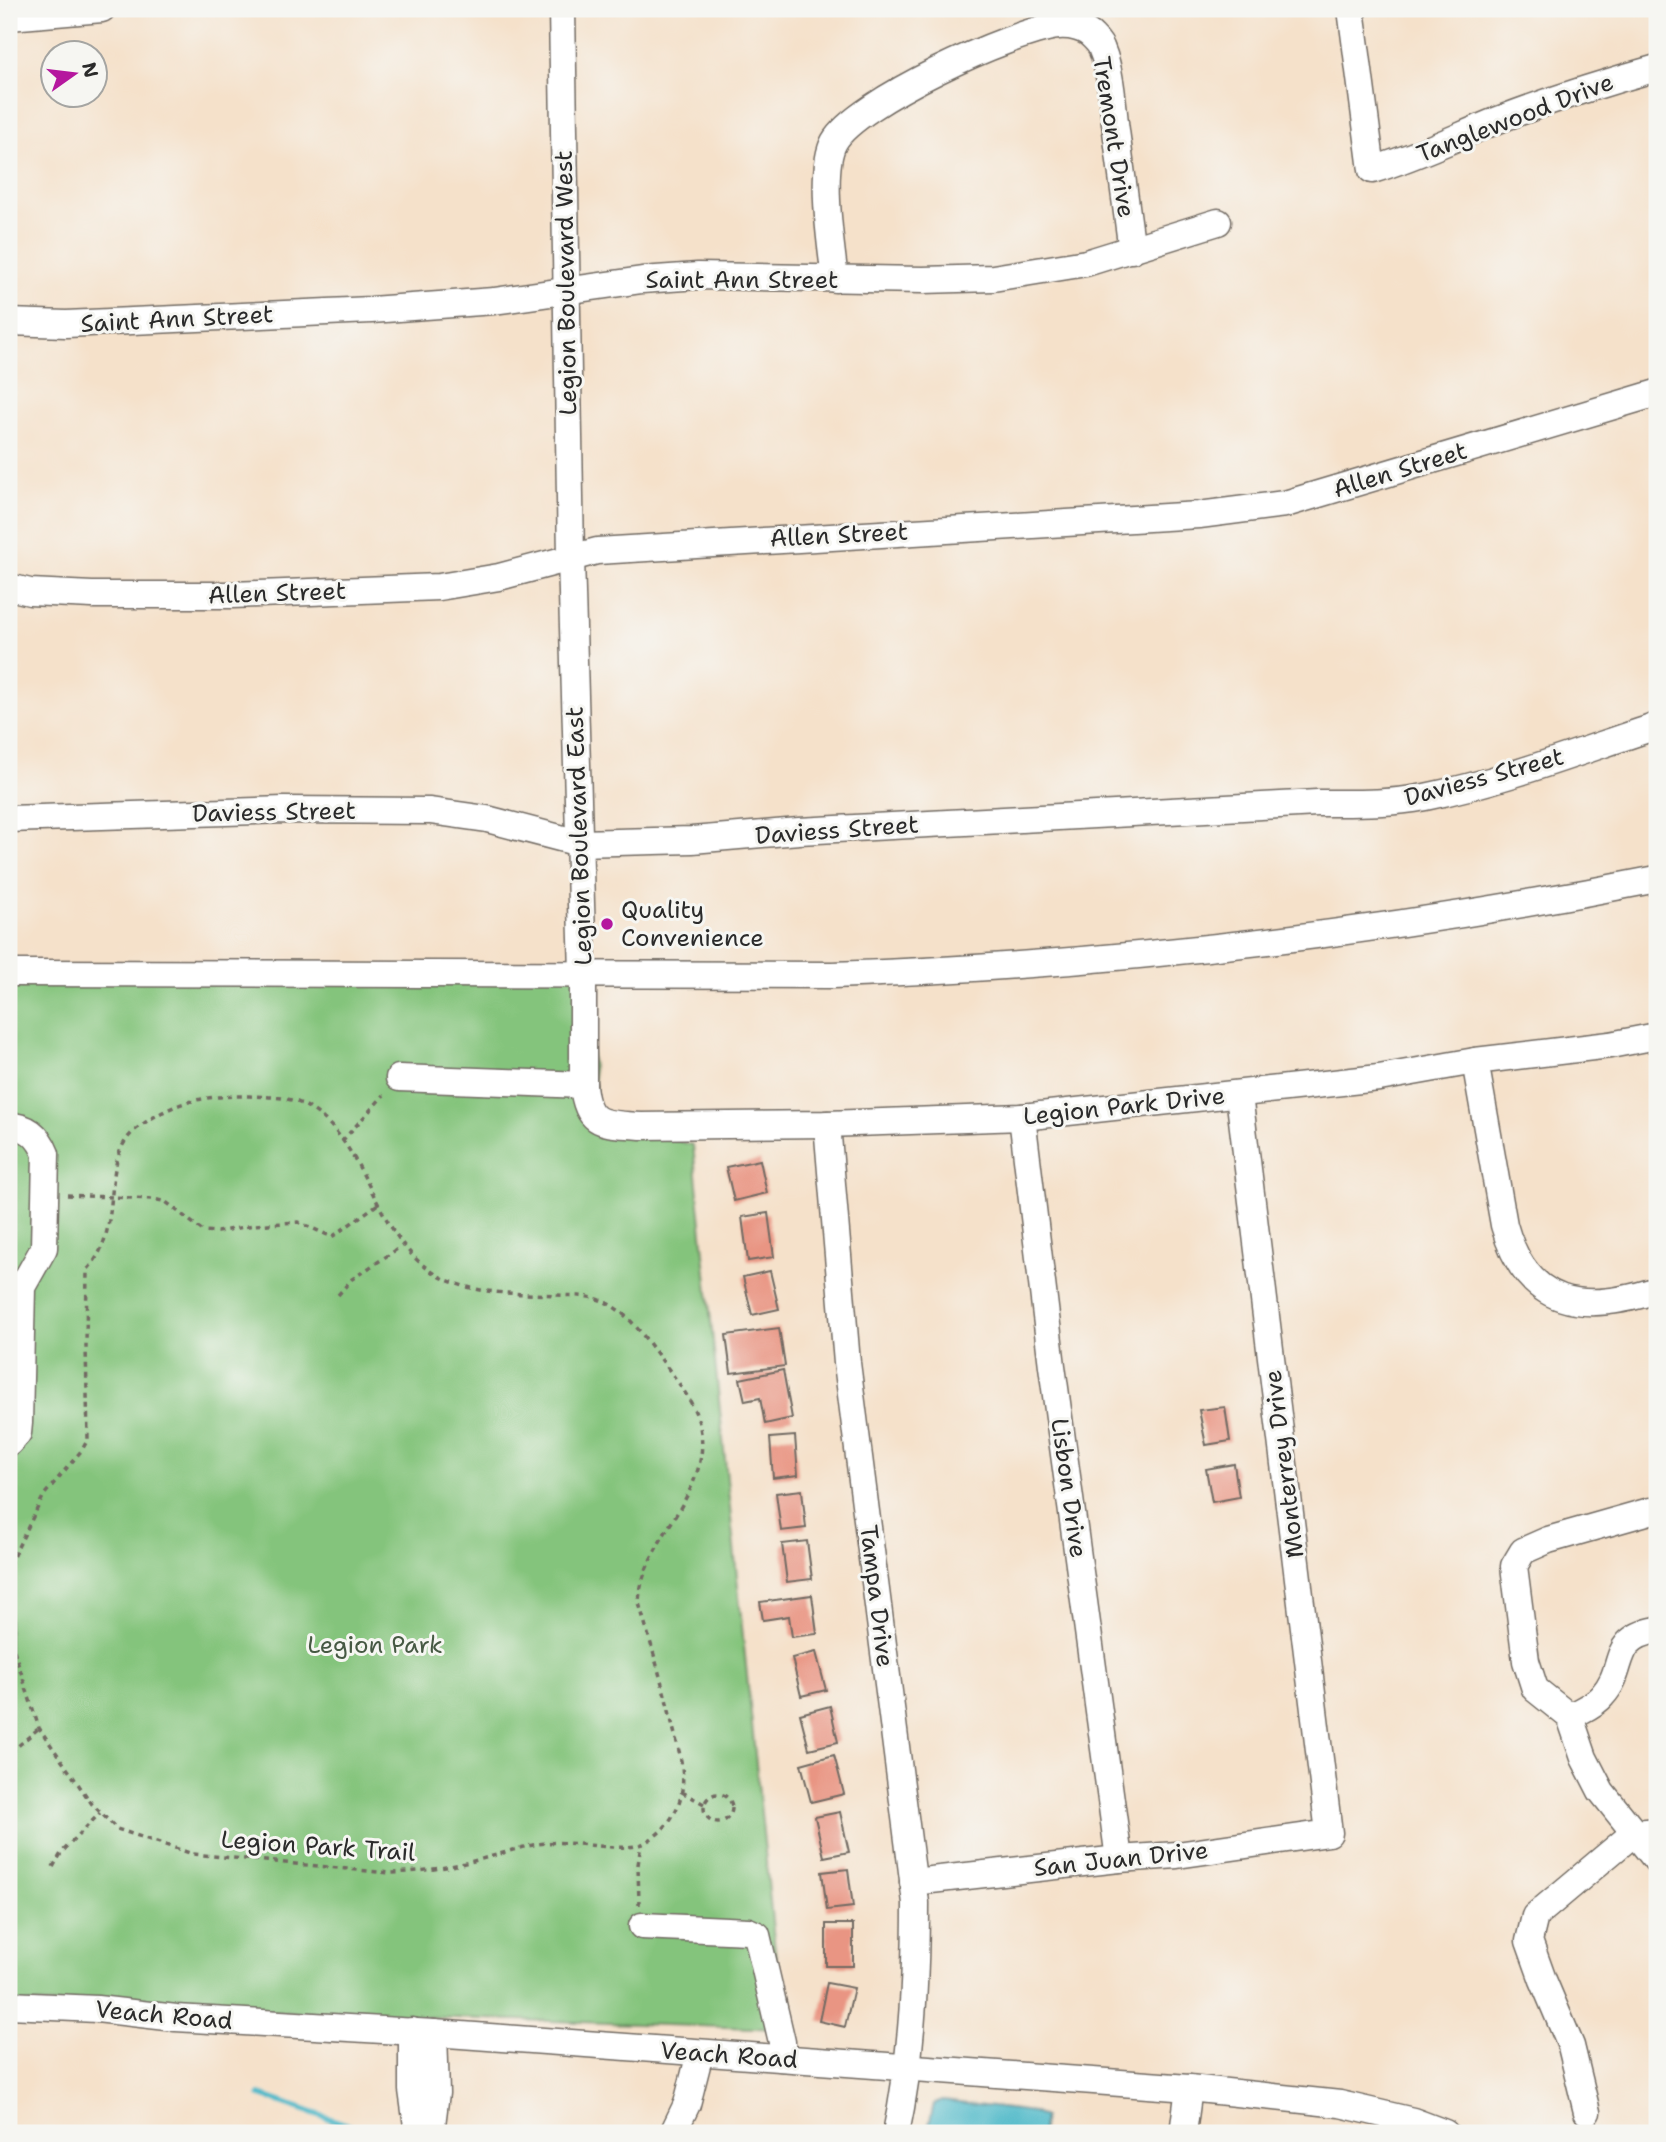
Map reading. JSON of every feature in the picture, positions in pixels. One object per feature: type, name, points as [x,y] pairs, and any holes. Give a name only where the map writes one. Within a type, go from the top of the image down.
[{"type":"street","points":[[9,17],[102,9]]},
{"type":"street","name":"Legion Boulevard West","points":[[562,9],[570,558]]},
{"type":"street","name":"Tanglewood Drive","points":[[1352,9],[1372,170],[1410,158],[1498,120],[1599,84],[1657,68]]},
{"type":"street","name":"Tremont Drive","points":[[835,279],[828,163],[833,143],[845,127],[877,104],[960,60],[1014,38],[1058,26],[1076,27],[1092,35],[1102,50],[1111,94],[1132,250]]},
{"type":"street","name":"Saint Ann Street","points":[[9,322],[65,324],[371,310],[494,301],[566,289],[698,276],[923,281],[993,278],[1086,263],[1218,222]]},
{"type":"street","name":"Allen Street","points":[[9,587],[30,592],[92,595],[232,596],[439,587],[499,577],[597,551],[1199,514],[1285,504],[1657,393]]},
{"type":"street","name":"Legion Boulevard East","points":[[570,558],[583,973],[583,1085],[589,1114]]},
{"type":"street","name":"Daviess Street","points":[[9,819],[284,810],[430,811],[487,819],[579,843],[692,840],[799,831],[1317,803],[1387,802],[1425,797],[1506,776],[1657,726]]},
{"type":"street","points":[[9,973],[833,975],[950,971],[1186,950],[1363,928],[1657,879]]},
{"type":"street","name":"Legion Park Drive","points":[[589,1114],[613,1124],[641,1126],[827,1124],[1022,1117],[1379,1078],[1475,1061],[1610,1045],[1657,1036]]},
{"type":"street","points":[[1475,1061],[1504,1225],[1510,1248],[1522,1267],[1537,1283],[1556,1295],[1578,1302],[1602,1304],[1627,1300],[1657,1290]]},
{"type":"street","points":[[399,1078],[583,1085]]},
{"type":"street","name":"Monterrey Drive","points":[[1239,1094],[1329,1833]]},
{"type":"street","name":"Lisbon Drive","points":[[1022,1117],[1052,1366],[1119,1859]]},
{"type":"street","name":"Tampa Drive","points":[[827,1124],[847,1363],[913,1882],[916,1956],[906,2068],[896,2133]]},
{"type":"street","points":[[9,1126],[25,1128],[41,1142],[46,1154],[44,1248],[22,1287],[19,1423],[18,1433],[9,1443]]},
{"type":"street","points":[[1650,1511],[1548,1539],[1523,1551],[1514,1566],[1526,1661],[1535,1689],[1570,1717],[1584,1758],[1601,1791],[1646,1832],[1657,1861]]},
{"type":"street","points":[[1570,1717],[1601,1698],[1613,1677],[1624,1646],[1636,1635],[1657,1630]]},
{"type":"street","points":[[1587,2112],[1570,2046],[1530,1941],[1535,1916],[1646,1832]]},
{"type":"street","name":"San Juan Drive","points":[[913,1882],[1177,1855],[1329,1833]]},
{"type":"street","points":[[642,1926],[748,1931],[757,1935],[782,2042],[782,2059]]},
{"type":"street","name":"Veach Road","points":[[9,2005],[97,2009],[176,2018],[423,2032],[1189,2088],[1340,2104],[1413,2121],[1446,2133]]},
{"type":"street","points":[[423,2032],[428,2128]]},
{"type":"street","points":[[673,2133],[687,2104],[700,2053]]},
{"type":"street","points":[[1183,2133],[1189,2088]]},
{"type":"path","points":[[342,1141],[399,1078]]},
{"type":"path","points":[[9,1565],[44,1495],[89,1438],[87,1270],[97,1259],[105,1243],[113,1196],[112,1181],[120,1152],[132,1132],[165,1111],[193,1099],[236,1096],[288,1099],[303,1105],[321,1118],[342,1141],[361,1170],[402,1246],[428,1269],[452,1283],[469,1288],[597,1298],[607,1303],[629,1319],[644,1336],[695,1412],[700,1431],[701,1453],[697,1474],[687,1499],[648,1566],[639,1589],[639,1603],[666,1696],[681,1762],[682,1792],[669,1822],[641,1844],[638,1865],[639,1914],[642,1926]]},
{"type":"path","points":[[67,1195],[113,1196],[166,1202],[203,1231],[217,1232],[254,1224],[298,1222],[332,1237],[378,1204]]},
{"type":"path","points":[[338,1295],[352,1279],[402,1246]]},
{"type":"path","name":"Legion Park Trail","points":[[9,1635],[39,1728],[100,1813],[117,1829],[133,1836],[193,1854],[389,1873],[452,1867],[528,1845],[550,1842],[627,1846],[641,1844]]},
{"type":"path","points":[[11,1752],[39,1728]]},
{"type":"path","points":[[682,1792],[704,1804]]},
{"type":"path","points":[[721,1794],[729,1800],[731,1814],[722,1822],[713,1822],[704,1812],[704,1804],[711,1796],[721,1794]]},
{"type":"path","points":[[53,1867],[62,1852],[100,1813]]},
{"type":"green space","name":"Legion Park","points":[[9,973],[583,973],[598,1120],[693,1145],[783,2029],[9,2003]]},
{"type":"water","points":[[943,2101],[1033,2112],[1044,2118],[1041,2133],[927,2133],[934,2104]]},
{"type":"building","points":[[760,1160],[767,1193],[734,1201],[726,1167]]},
{"type":"building","points":[[768,1213],[774,1257],[748,1261],[742,1217]]},
{"type":"building","points":[[770,1271],[779,1309],[752,1315],[743,1277]]},
{"type":"building","points":[[779,1328],[785,1366],[731,1373],[726,1335]]},
{"type":"building","points":[[783,1370],[792,1418],[765,1424],[760,1398],[745,1401],[740,1379]]},
{"type":"building","points":[[1225,1407],[1230,1441],[1206,1445],[1199,1410]]},
{"type":"building","points":[[795,1436],[798,1475],[773,1478],[770,1438]]},
{"type":"building","points":[[1234,1464],[1239,1497],[1212,1502],[1206,1469]]},
{"type":"building","points":[[802,1490],[806,1528],[781,1531],[776,1493]]},
{"type":"building","points":[[807,1541],[812,1579],[787,1582],[782,1544]]},
{"type":"building","points":[[812,1595],[817,1634],[792,1637],[789,1616],[763,1620],[760,1602]]},
{"type":"building","points":[[816,1652],[826,1690],[801,1696],[792,1658]]},
{"type":"building","points":[[830,1706],[838,1742],[809,1749],[800,1714]]},
{"type":"building","points":[[834,1755],[844,1794],[811,1802],[801,1764]]},
{"type":"building","points":[[840,1812],[849,1852],[824,1857],[815,1817]]},
{"type":"building","points":[[848,1869],[853,1907],[827,1910],[822,1872]]},
{"type":"building","points":[[826,1924],[853,1924],[853,1966],[826,1966]]},
{"type":"building","points":[[827,1983],[854,1988],[845,2027],[819,2021]]},
{"type":"waterway","points":[[260,2095],[372,2133]]},
{"type":"place","name":"Quality Convenience","points":[[607,924]]}]
